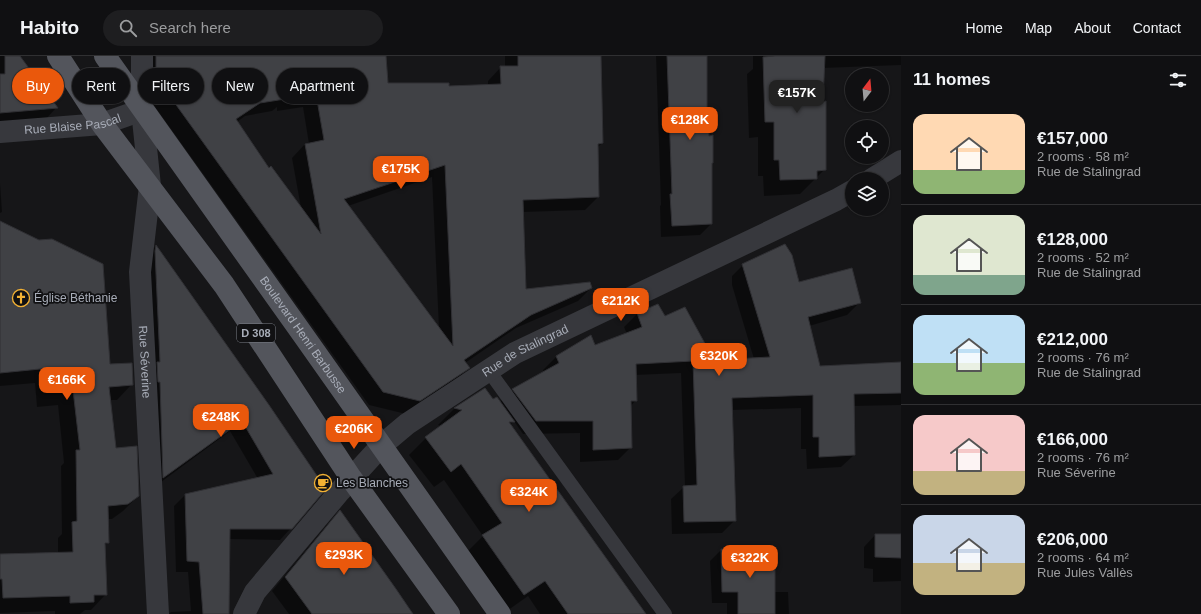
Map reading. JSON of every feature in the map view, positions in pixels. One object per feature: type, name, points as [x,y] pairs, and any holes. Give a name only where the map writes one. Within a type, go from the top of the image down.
[{"type":"main road","name":"D 308","points":[[58,56],[102,124],[224,285],[351,478],[449,614]]},
{"type":"main road","name":"Boulevard Henri Barbusse","points":[[105,56],[382,445],[500,614]]},
{"type":"street","name":"Rue Séverine","points":[[142,56],[142,110],[150,186],[140,272],[158,614]]},
{"type":"street","name":"Rue Blaise Pascal","points":[[0,132],[102,124],[142,110]]},
{"type":"street","points":[[883,172],[901,161]]},
{"type":"street","name":"Rue de Stalingrad","points":[[244,614],[255,592],[351,478],[382,445],[407,424],[515,353],[845,195]]},
{"type":"lane","points":[[489,371],[665,614]]},
{"type":"building","points":[[5,56],[20,56],[29,68],[12,68],[12,104],[55,104],[58,108],[0,113],[0,74],[5,74]]},
{"type":"building","points":[[156,56],[386,56],[388,83],[449,83],[449,86],[501,84],[500,66],[518,66],[518,56],[601,56],[603,143],[598,144],[599,197],[523,200],[526,289],[590,282],[592,288],[531,315],[464,360],[470,368],[420,401],[383,392],[175,104],[204,104],[204,68],[156,68]],"holes":[[[212,68],[268,68],[268,102],[276,100],[276,68],[368,68],[368,104],[318,104],[324,140],[305,144],[321,234],[271,166],[269,168],[236,119],[258,104],[212,104]],[[445,165],[453,346],[344,199]]]},
{"type":"building","points":[[667,56],[707,56],[707,115],[709,136],[713,135],[712,224],[672,226]]},
{"type":"building","points":[[825,56],[823,102],[826,101],[826,170],[817,171],[817,179],[780,180],[779,160],[774,160],[774,122],[765,122],[763,57]]},
{"type":"building","points":[[0,221],[39,240],[52,239],[103,264],[110,364],[132,363],[133,385],[109,387],[116,448],[137,446],[139,496],[128,504],[108,506],[109,543],[105,543],[107,595],[94,595],[94,602],[70,603],[70,596],[3,598],[2,579],[0,579],[0,554],[73,552],[72,522],[77,521],[76,450],[80,450],[73,390],[52,392],[50,368],[0,373]]},
{"type":"building","points":[[785,244],[792,255],[799,282],[852,268],[861,303],[808,317],[820,366],[901,362],[901,393],[854,394],[855,455],[819,457],[819,437],[813,437],[813,395],[732,398],[736,521],[684,522],[683,486],[697,485],[693,361],[636,364],[637,401],[631,401],[632,448],[593,450],[593,421],[536,421],[512,389],[559,363],[556,356],[591,335],[595,345],[642,327],[637,313],[658,304],[665,316],[685,307],[714,360],[770,357],[742,264]]},
{"type":"building","points":[[156,245],[269,405],[326,489],[292,529],[230,529],[229,614],[203,614],[199,562],[187,561],[185,494],[273,474],[242,421],[163,478],[160,382],[158,382],[157,362],[160,362],[155,251]]},
{"type":"building","points":[[485,388],[493,399],[497,397],[515,422],[509,422],[646,614],[568,614],[545,581],[524,595],[482,535],[502,523],[461,464],[451,472],[425,437],[462,410],[454,408]]},
{"type":"building","points":[[340,510],[413,614],[312,614],[285,577]]},
{"type":"building","points":[[875,534],[901,534],[901,558],[875,557]]},
{"type":"building","points":[[775,548],[775,614],[738,614],[738,592],[722,592],[721,549]]},
{"type":"place","name":"Église Béthanie","points":[[21,298]]},
{"type":"place","name":"Les Blanches","points":[[323,483]]}]
